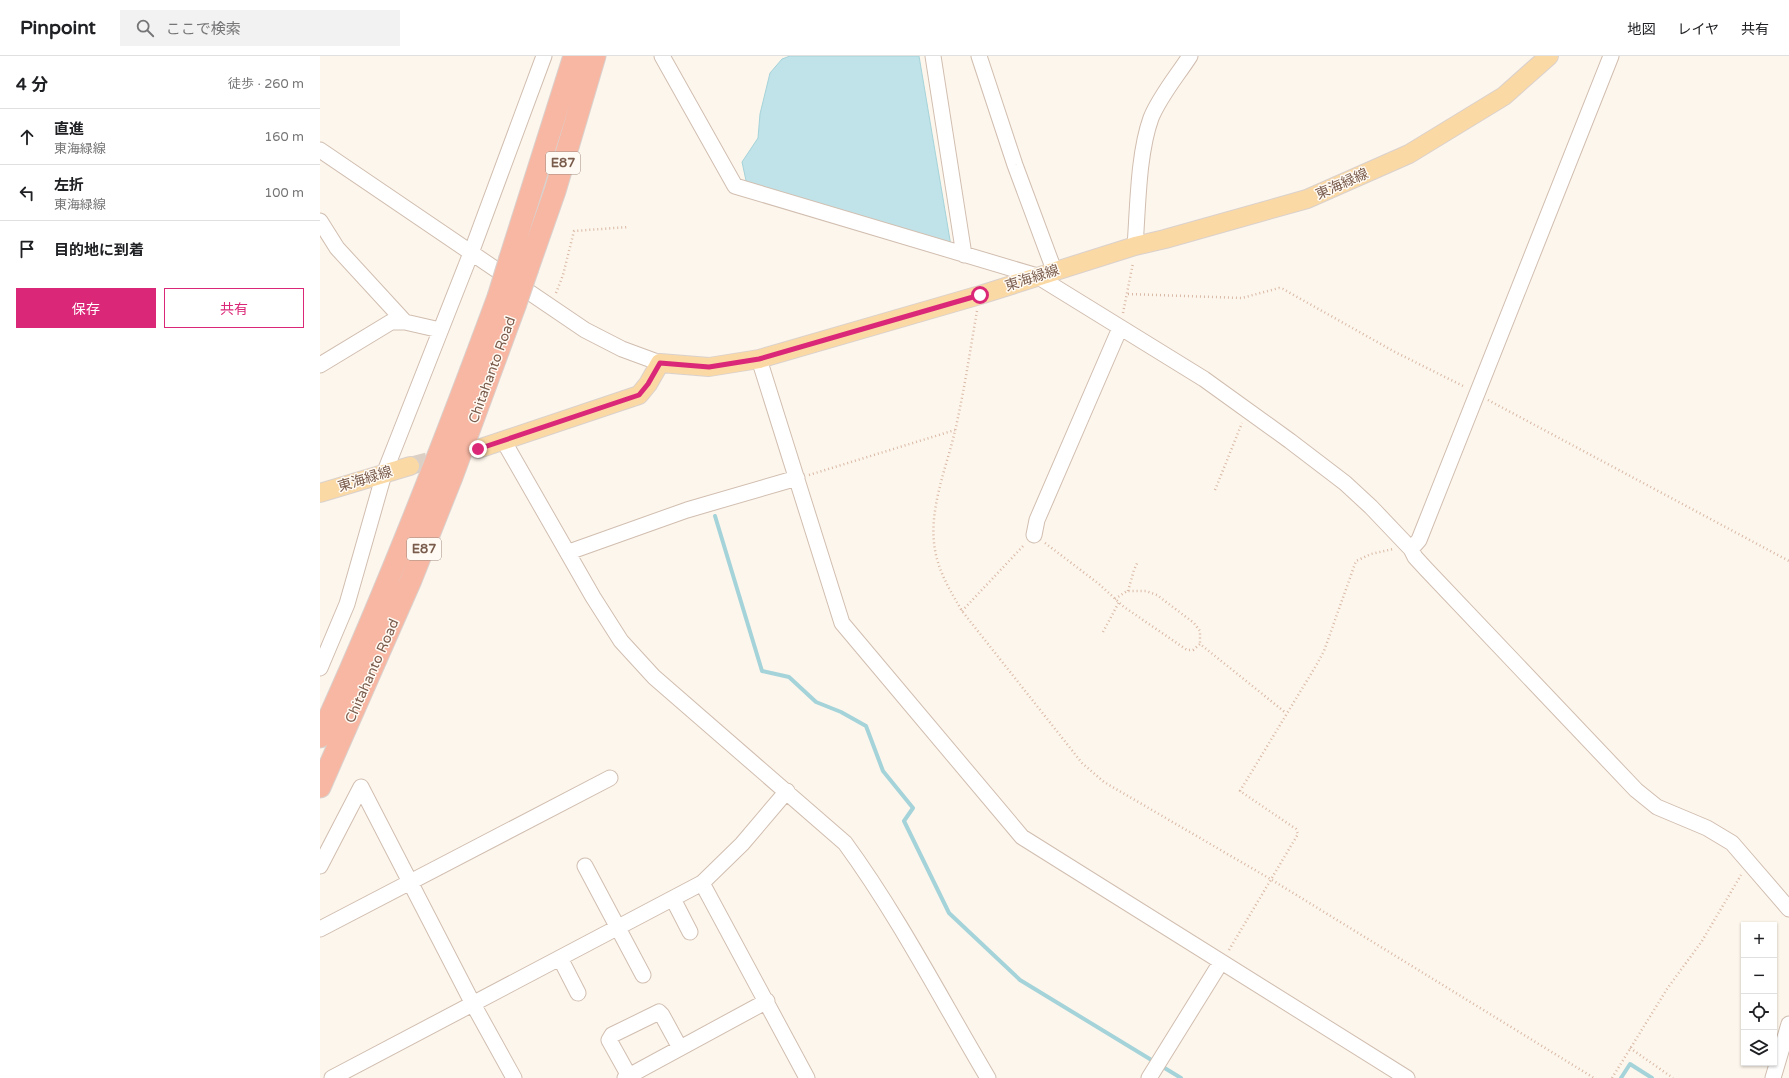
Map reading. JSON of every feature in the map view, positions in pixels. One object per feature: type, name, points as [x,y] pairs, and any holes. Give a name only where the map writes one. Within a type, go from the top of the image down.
[{"type":"highway","name":"Chitahanto Road","points":[[320,787],[411,580],[452,477],[506,302],[510,258],[574,56]]},
{"type":"highway","name":"Chitahanto Road","points":[[320,737],[392,573],[436,464],[506,302],[528,268],[554,191],[596,56]]},
{"type":"main road","name":"東海緑線","points":[[660,363],[709,367],[759,359],[980,295],[1054,270],[1135,246],[1307,199],[1408,154],[1504,96],[1549,56]]},
{"type":"main road","points":[[478,449],[639,395],[648,384],[660,363]]},
{"type":"main road","name":"東海緑線","points":[[320,493],[410,466]]},
{"type":"street","points":[[320,668],[347,604],[384,474],[471,253],[544,56]]},
{"type":"street","points":[[662,56],[735,186],[1037,276],[1204,379],[1345,483],[1371,507],[1411,549],[1426,569],[1636,790],[1657,807],[1722,836],[1732,843],[1789,909]]},
{"type":"street","points":[[933,56],[964,255]]},
{"type":"street","points":[[979,56],[1015,165],[1054,270]]},
{"type":"street","points":[[1135,246],[1140,177],[1151,118],[1162,97],[1190,56]]},
{"type":"street","points":[[1411,549],[1419,540],[1611,56]]},
{"type":"street","points":[[320,150],[586,330],[616,346],[660,363]]},
{"type":"street","points":[[320,221],[337,248],[404,322]]},
{"type":"street","points":[[320,365],[391,322],[404,322],[440,330]]},
{"type":"street","points":[[1034,535],[1037,520],[1119,327]]},
{"type":"street","points":[[759,359],[842,623],[1022,837],[1407,1078]]},
{"type":"street","points":[[503,440],[569,552],[593,597],[621,641],[654,678],[845,843],[863,868],[911,943],[988,1078]]},
{"type":"street","points":[[569,552],[687,510],[797,478]]},
{"type":"street","points":[[320,929],[610,778]]},
{"type":"street","points":[[320,866],[361,787],[473,1004],[514,1078]]},
{"type":"street","points":[[332,1078],[702,883],[742,844],[786,791]]},
{"type":"street","points":[[585,866],[643,975]]},
{"type":"street","points":[[702,883],[767,1001],[807,1078]]},
{"type":"street","points":[[673,899],[690,932]]},
{"type":"street","points":[[560,958],[578,993]]},
{"type":"street","points":[[1151,1075],[1221,962]]},
{"type":"street","points":[[680,1048],[659,1012],[612,1035],[609,1040],[627,1077],[767,1001]]},
{"type":"street","points":[[1773,1078],[1789,1024]]},
{"type":"path","points":[[551,307],[563,275],[574,231],[628,227]]},
{"type":"path","points":[[1119,327],[1128,294],[1135,246]]},
{"type":"path","points":[[1128,294],[1242,298],[1279,288],[1283,289],[1395,352],[1477,393],[1789,561]]},
{"type":"path","points":[[980,295],[956,430],[937,505],[934,534],[935,550],[940,568],[948,588],[962,611],[1092,774],[1272,880],[1594,1078]]},
{"type":"path","points":[[1215,490],[1247,411]]},
{"type":"path","points":[[797,478],[956,430]]},
{"type":"path","points":[[962,611],[1034,535],[1099,584],[1115,599],[1187,650],[1193,650],[1200,644],[1200,631],[1194,623],[1157,595],[1146,592],[1128,591],[1115,599]]},
{"type":"path","points":[[1221,962],[1272,880],[1298,834],[1298,831],[1240,791],[1324,651],[1356,561],[1371,554],[1394,549],[1411,549]]},
{"type":"path","points":[[1128,591],[1138,561]]},
{"type":"path","points":[[1103,632],[1119,602]]},
{"type":"path","points":[[1200,644],[1286,713]]},
{"type":"path","points":[[1612,1078],[1667,989],[1702,941],[1748,863]]},
{"type":"path","points":[[1630,1048],[1673,1078]]},
{"type":"water","points":[[790,56],[919,56],[951,246],[747,185],[742,162],[758,138],[760,114],[770,73],[782,59]]},
{"type":"waterway","points":[[715,516],[762,671],[789,677],[816,702],[841,712],[866,726],[883,771],[913,808],[904,821],[949,913],[1020,980],[1181,1078]]},
{"type":"waterway","points":[[1621,1078],[1630,1064],[1652,1078]]},
{"type":"tunnel","points":[[410,466],[448,456]]},
{"type":"route","points":[[478,449],[639,395],[648,384],[660,363],[709,367],[759,359],[980,295]]}]
